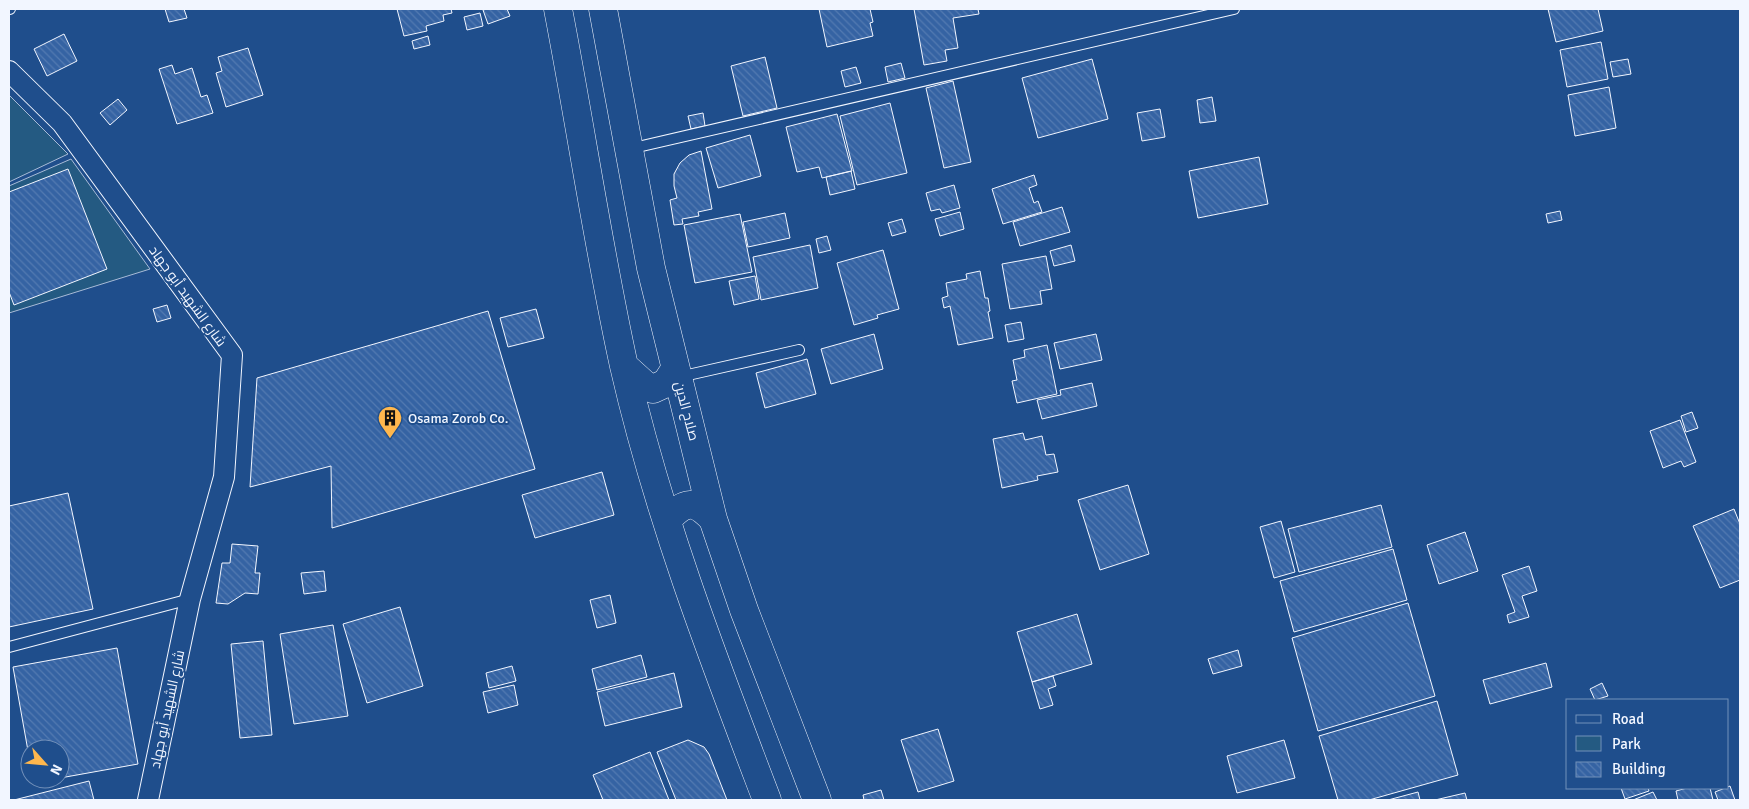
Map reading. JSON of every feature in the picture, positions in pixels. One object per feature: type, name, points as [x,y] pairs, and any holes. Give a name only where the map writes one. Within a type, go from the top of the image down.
[{"type":"highway","points":[[558,9],[596,224],[624,366],[667,520],[710,652],[767,800]]},
{"type":"highway","name":"صلاح الدين","points":[[603,9],[651,268],[713,519],[744,610],[817,800]]},
{"type":"highway","points":[[624,366],[645,385],[653,389],[666,383],[677,373]]},
{"type":"highway","points":[[667,520],[677,509],[687,504],[701,507],[713,519]]},
{"type":"street","name":"شارع الشهيد أبو جهاد","points":[[9,71],[62,123],[232,355],[224,477],[190,600],[148,800]]},
{"type":"lane","points":[[628,149],[1234,9]]},
{"type":"lane","points":[[677,373],[799,350]]},
{"type":"lane","points":[[9,647],[190,600]]},
{"type":"green space","points":[[9,95],[68,154],[9,182]]},
{"type":"green space","points":[[71,159],[150,269],[9,313],[9,186]]},
{"type":"building","points":[[165,9],[184,9],[187,18],[169,22]]},
{"type":"building","points":[[397,9],[451,9],[452,13],[443,15],[444,21],[426,26],[427,31],[404,36]]},
{"type":"building","points":[[507,9],[510,16],[488,24],[483,10]]},
{"type":"building","points":[[819,9],[870,9],[873,22],[870,23],[873,36],[827,47]]},
{"type":"building","points":[[914,9],[978,9],[979,14],[953,18],[958,48],[945,50],[947,61],[924,65]]},
{"type":"building","points":[[1548,9],[1598,9],[1603,31],[1556,42]]},
{"type":"building","points":[[480,13],[483,26],[467,30],[464,17]]},
{"type":"building","points":[[64,34],[77,61],[47,76],[34,49]]},
{"type":"building","points":[[428,36],[430,45],[414,49],[412,41]]},
{"type":"building","points":[[1601,42],[1608,79],[1567,87],[1560,50]]},
{"type":"building","points":[[248,48],[263,95],[226,107],[216,73],[222,71],[218,57]]},
{"type":"building","points":[[765,57],[777,108],[743,116],[731,66]]},
{"type":"building","points":[[1092,59],[1108,119],[1038,138],[1022,78]]},
{"type":"building","points":[[1628,59],[1631,74],[1613,77],[1610,62]]},
{"type":"building","points":[[901,63],[905,78],[888,82],[885,67]]},
{"type":"building","points":[[172,65],[175,74],[192,68],[201,97],[207,95],[213,113],[177,124],[159,69]]},
{"type":"building","points":[[856,67],[861,83],[845,87],[841,71]]},
{"type":"building","points":[[953,81],[971,162],[944,168],[926,88]]},
{"type":"building","points":[[1609,87],[1616,128],[1575,136],[1568,95]]},
{"type":"building","points":[[1212,97],[1216,121],[1200,123],[1197,100]]},
{"type":"building","points":[[118,99],[127,110],[110,125],[100,113]]},
{"type":"building","points":[[890,103],[907,173],[857,185],[840,116]]},
{"type":"building","points":[[1160,109],[1165,137],[1142,141],[1137,113]]},
{"type":"building","points":[[703,113],[705,126],[691,129],[688,116]]},
{"type":"building","points":[[837,114],[852,171],[822,178],[819,167],[797,172],[786,127]]},
{"type":"building","points":[[750,135],[761,176],[718,188],[706,148]]},
{"type":"building","points":[[701,151],[712,209],[698,212],[699,216],[682,219],[683,224],[674,225],[670,200],[677,198],[674,174],[680,163],[689,155]]},
{"type":"building","points":[[1259,157],[1268,204],[1198,218],[1189,171]]},
{"type":"building","points":[[68,169],[107,269],[14,305],[9,292],[9,192]]},
{"type":"building","points":[[851,171],[855,189],[830,195],[826,177]]},
{"type":"building","points":[[1034,175],[1037,185],[1029,188],[1034,203],[1038,201],[1042,212],[1003,224],[992,189]]},
{"type":"building","points":[[954,185],[960,208],[942,213],[940,209],[931,211],[926,193]]},
{"type":"building","points":[[1062,207],[1070,232],[1020,246],[1013,222]]},
{"type":"building","points":[[1560,211],[1562,220],[1548,223],[1546,214]]},
{"type":"building","points":[[960,212],[964,229],[940,236],[935,219]]},
{"type":"building","points":[[785,213],[790,238],[748,247],[743,222]]},
{"type":"building","points":[[740,214],[752,272],[695,283],[684,225]]},
{"type":"building","points":[[902,219],[906,232],[892,236],[888,223]]},
{"type":"building","points":[[827,236],[831,250],[819,253],[816,239]]},
{"type":"building","points":[[810,245],[818,288],[761,300],[753,257]]},
{"type":"building","points":[[1071,245],[1075,261],[1054,266],[1050,251]]},
{"type":"building","points":[[883,250],[899,309],[877,315],[878,318],[854,325],[837,263]]},
{"type":"building","points":[[1046,256],[1052,289],[1040,291],[1042,304],[1010,309],[1002,264]]},
{"type":"building","points":[[980,271],[985,298],[988,298],[990,311],[988,312],[993,338],[958,345],[950,306],[944,308],[942,298],[948,296],[946,283],[967,279],[966,274]]},
{"type":"building","points":[[755,276],[759,299],[734,305],[729,281]]},
{"type":"building","points":[[167,305],[171,318],[157,322],[153,309]]},
{"type":"building","points":[[536,309],[544,338],[508,347],[500,318]]},
{"type":"building","name":"Osama Zorob Co.","points":[[488,311],[535,469],[332,528],[331,466],[250,487],[257,378]]},
{"type":"building","points":[[1021,322],[1024,339],[1008,342],[1005,325]]},
{"type":"building","points":[[874,334],[883,369],[831,384],[821,349]]},
{"type":"building","points":[[1096,334],[1102,360],[1060,369],[1054,343]]},
{"type":"building","points":[[1047,345],[1057,394],[1017,403],[1012,381],[1017,380],[1013,360],[1025,357],[1024,350]]},
{"type":"building","points":[[807,359],[816,394],[765,408],[756,373]]},
{"type":"building","points":[[1092,383],[1097,406],[1042,419],[1037,400],[1061,395],[1060,390]]},
{"type":"building","points":[[1692,412],[1698,428],[1686,432],[1681,416]]},
{"type":"building","points":[[1680,420],[1696,462],[1684,467],[1681,461],[1663,468],[1650,431]]},
{"type":"building","points":[[1023,433],[1025,440],[1042,436],[1046,455],[1054,454],[1058,472],[1037,476],[1038,480],[1002,488],[993,439]]},
{"type":"building","points":[[602,472],[614,515],[535,538],[522,495]]},
{"type":"building","points":[[1128,485],[1149,554],[1100,570],[1078,500]]},
{"type":"building","points":[[68,493],[93,609],[9,627],[9,506]]},
{"type":"building","points":[[1381,505],[1392,547],[1299,572],[1288,529]]},
{"type":"building","points":[[1734,509],[1740,524],[1740,580],[1720,588],[1693,526]]},
{"type":"building","points":[[1281,521],[1295,572],[1274,578],[1260,527]]},
{"type":"building","points":[[1465,532],[1478,571],[1439,584],[1427,545]]},
{"type":"building","points":[[232,544],[258,546],[255,573],[260,573],[258,594],[245,593],[228,604],[216,603],[222,563],[230,563]]},
{"type":"building","points":[[1393,549],[1407,600],[1294,632],[1280,581]]},
{"type":"building","points":[[1529,566],[1537,591],[1522,596],[1529,617],[1509,623],[1507,615],[1515,612],[1502,575]]},
{"type":"building","points":[[324,571],[326,591],[304,594],[301,573]]},
{"type":"building","points":[[610,595],[616,623],[597,628],[590,600]]},
{"type":"building","points":[[1408,603],[1435,696],[1318,731],[1292,638]]},
{"type":"building","points":[[400,607],[423,686],[367,703],[343,624]]},
{"type":"building","points":[[1077,614],[1092,664],[1032,682],[1017,632]]},
{"type":"building","points":[[333,625],[348,716],[294,724],[280,634]]},
{"type":"building","points":[[263,641],[272,735],[240,738],[231,644]]},
{"type":"building","points":[[117,648],[138,764],[70,776],[70,739],[26,739],[13,667]]},
{"type":"building","points":[[1238,650],[1242,666],[1213,674],[1208,659]]},
{"type":"building","points":[[641,655],[647,677],[597,690],[592,669]]},
{"type":"building","points":[[1546,663],[1552,687],[1490,704],[1483,680]]},
{"type":"building","points":[[512,666],[516,681],[489,688],[486,673]]},
{"type":"building","points":[[674,673],[682,707],[605,726],[597,692]]},
{"type":"building","points":[[1053,676],[1056,686],[1048,689],[1053,705],[1040,709],[1032,682]]},
{"type":"building","points":[[1602,683],[1608,696],[1595,699],[1590,689]]},
{"type":"building","points":[[514,685],[518,705],[488,713],[483,692]]},
{"type":"building","points":[[1437,701],[1458,775],[1369,800],[1338,800],[1319,736]]},
{"type":"building","points":[[938,729],[954,781],[918,792],[901,740]]},
{"type":"building","points":[[688,740],[704,747],[709,754],[727,800],[676,800],[657,752]]},
{"type":"building","points":[[1284,740],[1295,778],[1237,793],[1227,756]]},
{"type":"building","points":[[650,752],[669,800],[603,800],[593,775]]},
{"type":"building","points":[[89,781],[94,800],[14,800],[57,789],[70,789],[70,786]]},
{"type":"building","points":[[1729,786],[1735,800],[1718,800],[1715,792],[1729,789]]},
{"type":"building","points":[[1621,789],[1648,789],[1649,791],[1625,799]]},
{"type":"building","points":[[1683,789],[1710,789],[1713,800],[1678,800],[1676,791]]},
{"type":"building","points":[[881,790],[884,800],[864,800],[863,795]]},
{"type":"building","points":[[1418,792],[1420,800],[1388,800]]},
{"type":"building","points":[[1653,792],[1657,800],[1633,800]]},
{"type":"building","points":[[1465,793],[1467,800],[1435,800]]},
{"type":"place","name":"Osama Zorob Co.","points":[[390,439]]}]
